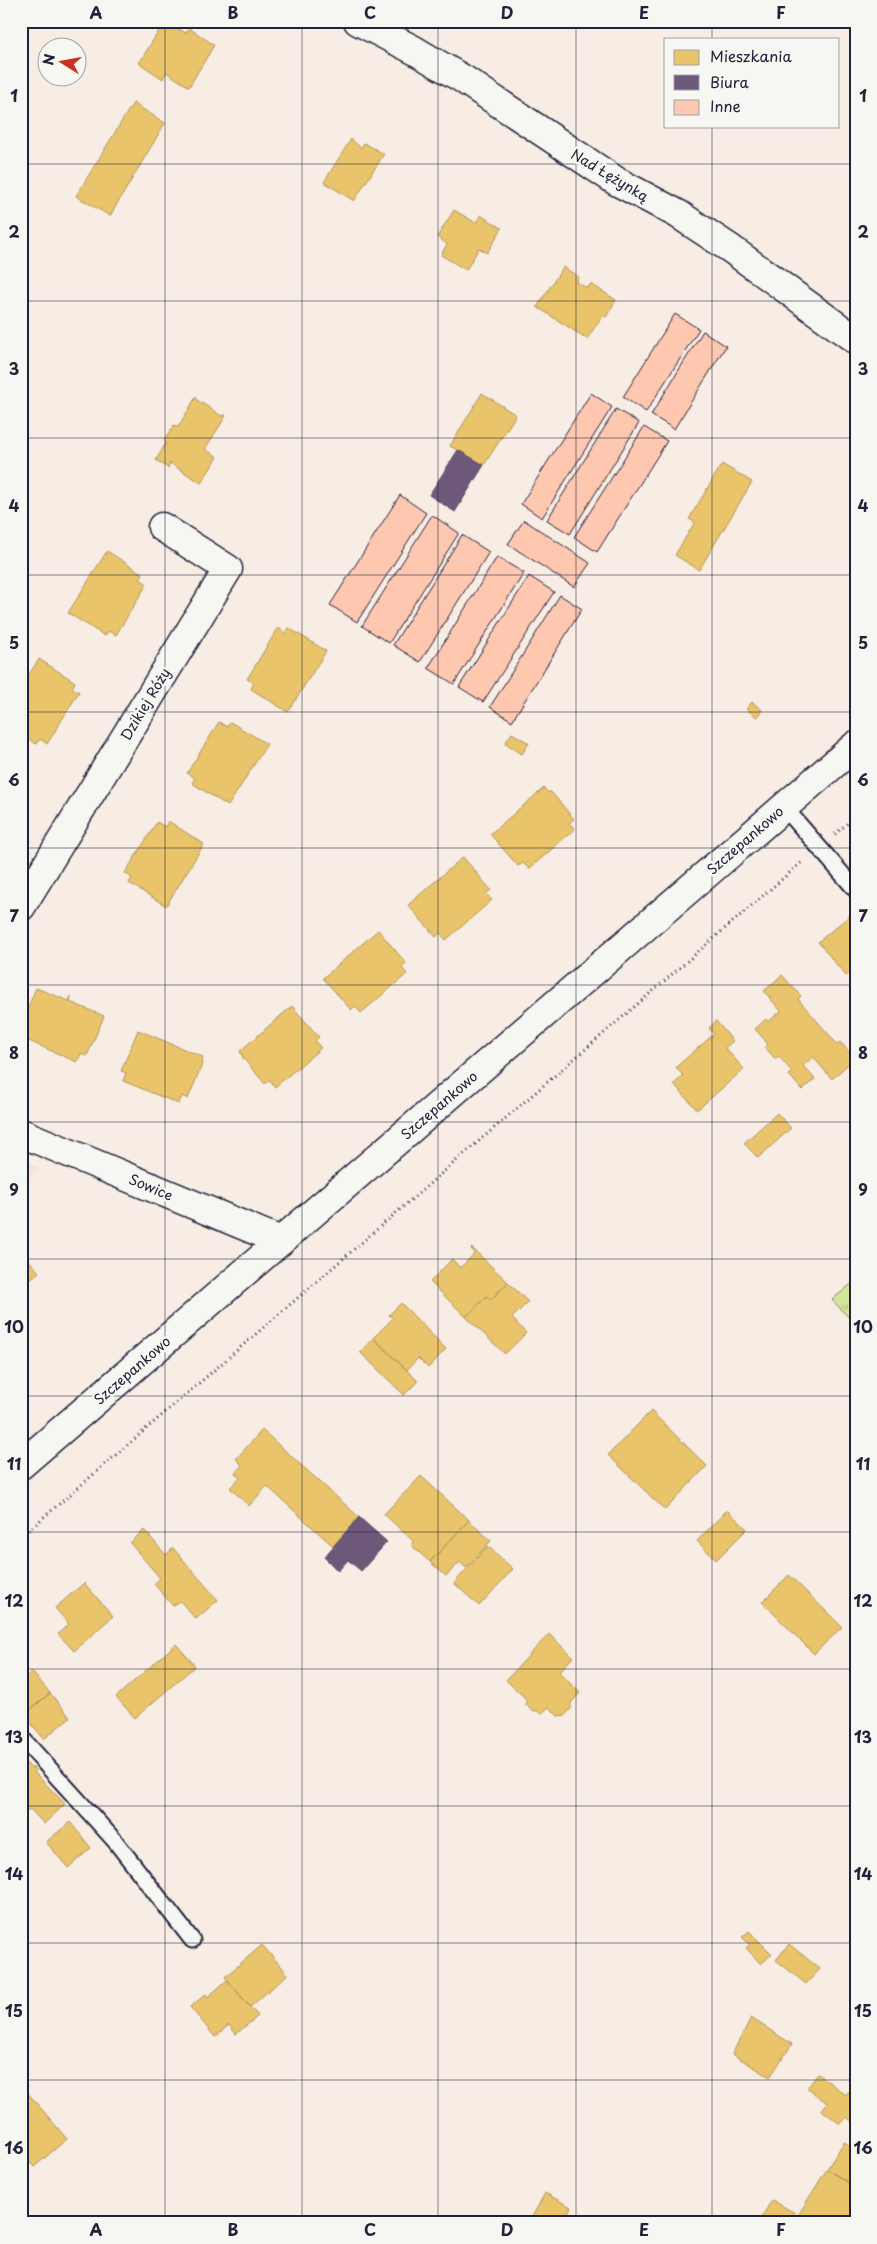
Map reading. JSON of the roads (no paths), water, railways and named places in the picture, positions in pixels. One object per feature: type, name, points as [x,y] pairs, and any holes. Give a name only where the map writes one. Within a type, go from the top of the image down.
[{"type":"street","name":"Nad Łężynką","points":[[358,21],[414,50],[463,79],[616,181],[678,214],[731,249],[856,340]]},
{"type":"street","name":"Dzikiej Róży","points":[[21,906],[228,569],[162,527]]},
{"type":"street","name":"Szczepankowo","points":[[21,1465],[856,745]]},
{"type":"street","name":"Sowice","points":[[21,1133],[281,1241]]},
{"type":"lane","points":[[784,807],[856,890]]},
{"type":"lane","points":[[21,1736],[115,1841],[192,1940]]}]
